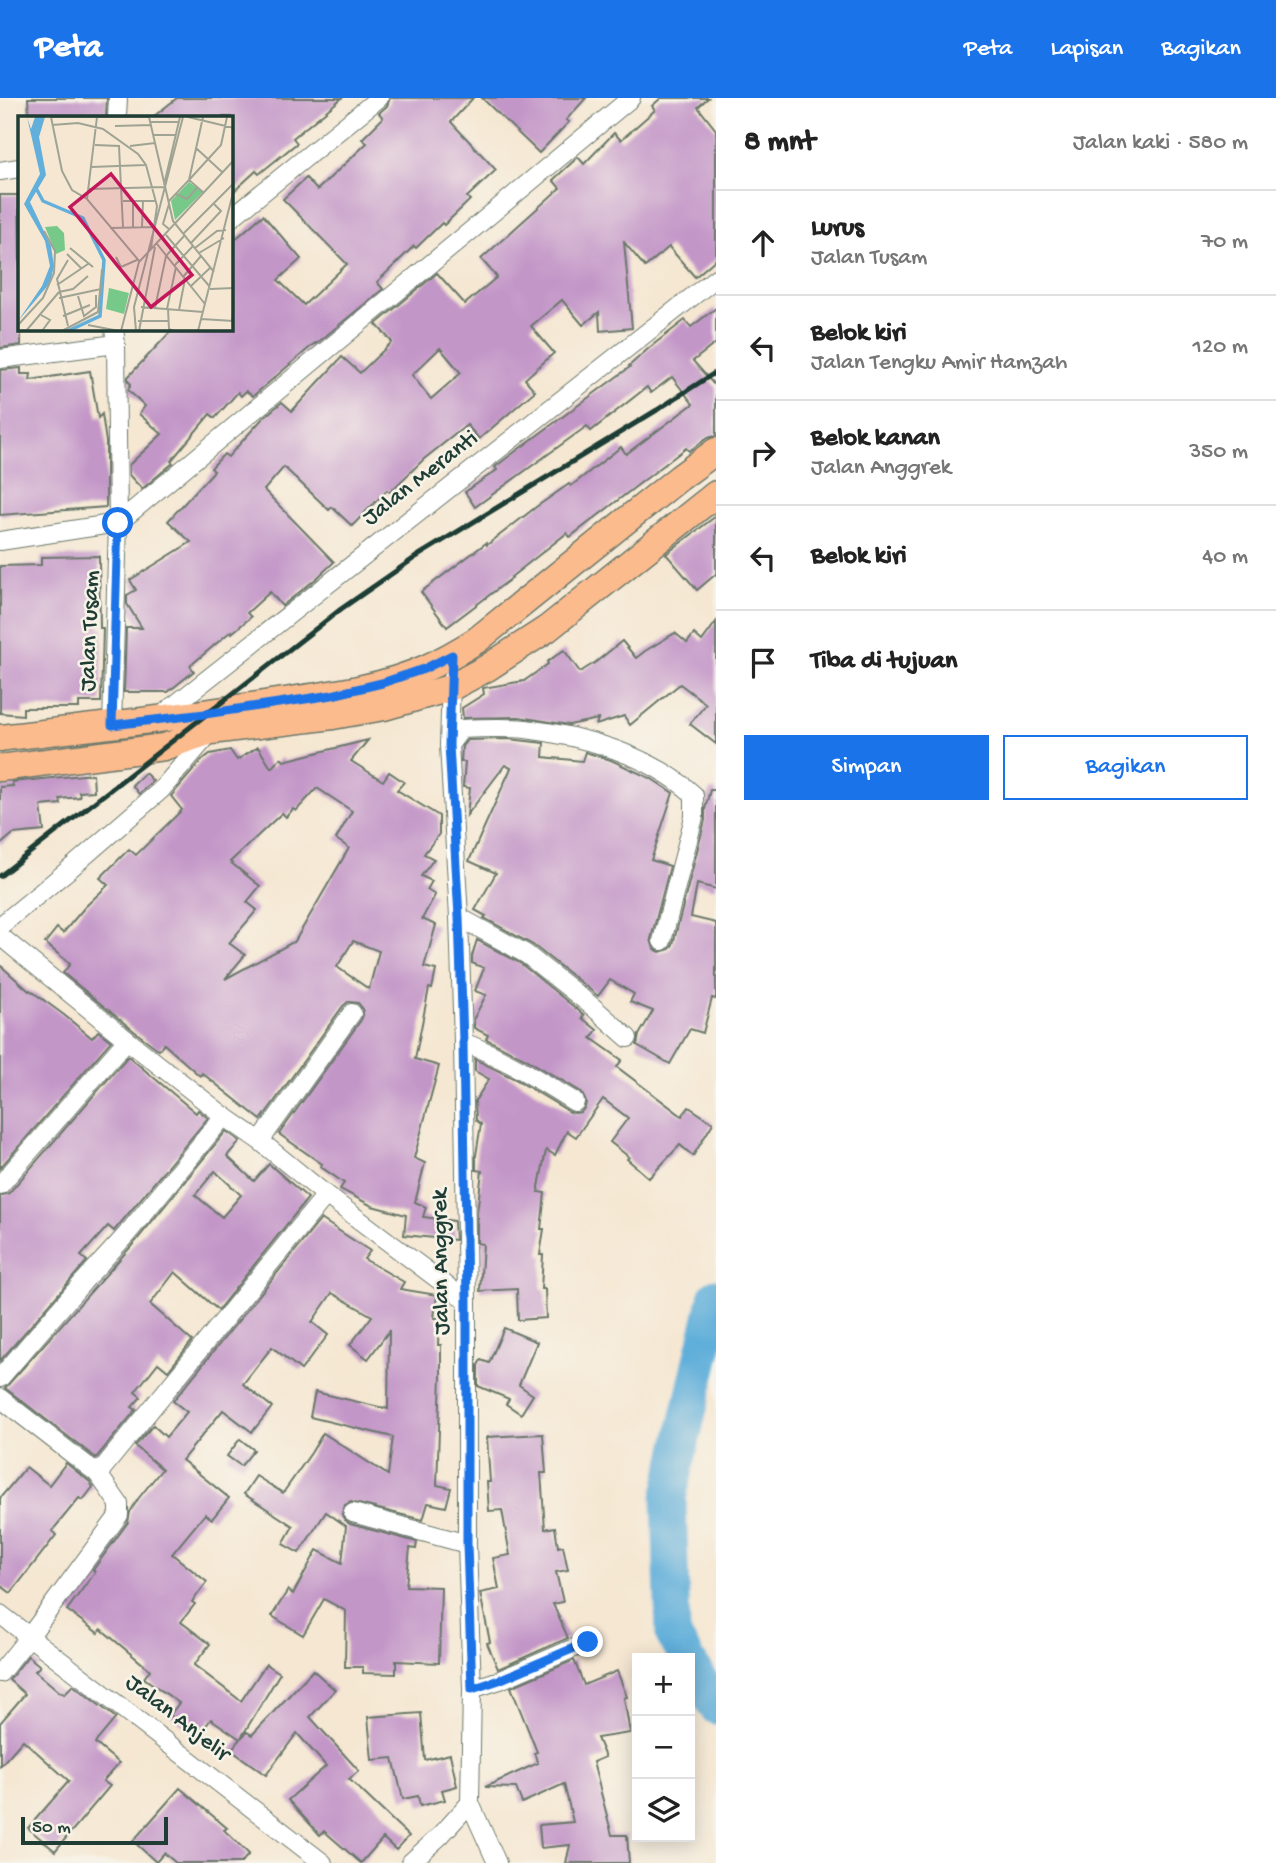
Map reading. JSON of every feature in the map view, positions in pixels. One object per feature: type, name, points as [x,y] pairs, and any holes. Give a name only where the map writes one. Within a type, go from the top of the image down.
[{"type":"main road","points":[[0,738],[205,714],[332,695],[424,669],[477,639],[716,451]]},
{"type":"main road","points":[[0,768],[164,747],[211,731],[384,707],[450,688],[487,668],[547,629],[716,495]]},
{"type":"street","points":[[233,216],[379,98]]},
{"type":"street","points":[[0,541],[118,523],[631,98]]},
{"type":"street","points":[[0,171],[18,168]]},
{"type":"street","name":"Jalan Meranti","points":[[156,719],[716,278]]},
{"type":"street","points":[[0,359],[115,337]]},
{"type":"street","name":"Jalan Tusam","points":[[112,725],[118,523],[115,337]]},
{"type":"street","name":"Jalan Anggrek","points":[[452,655],[449,745],[463,1042],[467,1544],[472,1689],[470,1803],[496,1863]]},
{"type":"street","points":[[449,745],[461,729],[525,729],[589,741],[653,766],[687,788],[694,795],[694,817],[662,941]]},
{"type":"street","points":[[0,926],[161,790],[211,731]]},
{"type":"street","points":[[459,917],[526,954],[628,1038]]},
{"type":"street","points":[[0,936],[224,1116],[467,1301]]},
{"type":"street","points":[[260,1142],[352,1013]]},
{"type":"street","points":[[0,1185],[127,1040]]},
{"type":"street","points":[[463,1042],[496,1056],[575,1102]]},
{"type":"street","points":[[0,1378],[126,1235],[224,1116]]},
{"type":"street","points":[[98,1474],[326,1195]]},
{"type":"street","points":[[0,1398],[98,1474],[119,1504],[119,1515],[0,1673]]},
{"type":"street","points":[[353,1513],[467,1544]]},
{"type":"street","name":"Jalan Anjelir","points":[[0,1614],[323,1863]]},
{"type":"street","points":[[472,1689],[588,1642]]},
{"type":"street","points":[[410,1863],[441,1835],[470,1803]]},
{"type":"building","points":[[28,98],[107,98],[106,116],[29,116]]},
{"type":"building","points":[[177,98],[342,98],[293,138],[297,143],[259,174],[256,171],[233,192],[233,116],[154,116]]},
{"type":"building","points":[[390,98],[473,98],[451,122],[496,170],[467,197],[470,200],[444,225],[442,223],[416,248],[414,246],[377,282],[383,289],[253,396],[246,391],[241,396],[238,392],[215,418],[210,414],[171,461],[173,463],[142,489],[129,475],[129,465],[162,434],[139,414],[145,406],[128,390],[131,384],[128,377],[171,331],[233,331],[233,241],[263,215],[301,259],[278,280],[304,305],[347,264],[283,199],[306,178],[317,190],[367,143],[362,139],[383,118],[379,113],[387,106]]},
{"type":"building","points":[[482,98],[586,98],[566,120],[569,122],[539,153]]},
{"type":"building","points":[[661,98],[708,98],[698,107],[716,130],[716,259],[695,277],[669,247],[645,267],[624,242],[632,328],[600,331],[599,312],[583,325],[562,300],[531,326],[554,353],[525,379],[535,391],[479,439],[467,425],[424,459],[390,492],[387,490],[352,526],[332,507],[329,510],[284,467],[264,490],[334,562],[282,606],[270,592],[247,613],[251,617],[190,666],[194,671],[168,692],[124,692],[126,628],[142,628],[127,604],[127,595],[136,590],[130,580],[191,542],[168,521],[214,471],[211,468],[224,454],[228,457],[263,418],[282,402],[292,411],[342,357],[360,373],[392,342],[376,324],[437,273],[465,304],[497,277],[481,259],[560,188],[553,180],[578,157],[584,164],[614,133],[621,140],[655,110],[652,106]],"holes":[[[440,348],[461,373],[431,399],[412,375]]]},
{"type":"building","points":[[0,195],[18,195],[18,331],[21,331],[21,345],[0,348]]},
{"type":"building","points":[[716,308],[716,343],[693,361],[716,387],[716,436],[707,438],[689,451],[686,448],[570,537],[567,533],[447,627],[421,592],[536,507],[569,484],[571,486],[621,447],[626,454],[693,404],[672,377],[651,393],[647,387],[591,431],[587,426],[475,507],[465,492],[630,367],[649,348],[685,320],[691,327]]},
{"type":"building","points":[[21,368],[21,374],[31,374],[30,380],[90,371],[98,418],[102,414],[106,442],[106,507],[0,515],[0,370]]},
{"type":"building","points":[[716,516],[716,574],[697,590],[666,554]]},
{"type":"building","points":[[99,556],[100,628],[103,628],[101,702],[79,702],[79,708],[23,708],[23,715],[0,713],[0,566],[41,565],[41,557]]},
{"type":"building","points":[[716,622],[716,744],[690,724],[706,704],[680,684],[630,725],[624,716],[596,725],[598,719],[569,725],[519,717],[463,718],[462,708],[484,694],[483,688],[524,681],[564,650],[580,672],[622,641],[636,658],[675,633],[687,643],[694,634],[702,641]]},
{"type":"building","points":[[509,739],[544,743],[543,757],[582,761],[585,752],[611,760],[652,779],[673,793],[651,860],[670,866],[651,939],[654,949],[660,952],[670,949],[673,944],[705,820],[710,790],[716,790],[716,889],[697,884],[691,917],[716,923],[716,999],[712,998],[703,1033],[690,1029],[670,1064],[637,1045],[639,1035],[653,1011],[630,1002],[634,994],[610,980],[598,996],[533,945],[484,918],[486,916],[475,910],[496,873],[469,861],[511,768],[505,765],[467,815],[470,788],[463,787],[465,762],[461,762],[462,746],[467,740]]},
{"type":"building","points":[[368,740],[351,761],[383,781],[389,772],[404,782],[397,790],[439,816],[439,834],[424,854],[434,859],[421,876],[432,881],[427,890],[435,895],[422,919],[436,925],[424,967],[436,970],[432,989],[429,988],[415,1059],[439,1066],[414,1158],[425,1163],[415,1202],[426,1207],[423,1217],[454,1221],[455,1240],[404,1235],[406,1215],[372,1206],[340,1189],[344,1183],[279,1134],[361,1020],[363,1009],[358,1003],[348,1002],[343,1006],[261,1120],[202,1073],[200,1076],[164,1044],[159,1050],[63,973],[70,964],[45,943],[57,928],[63,933],[108,885],[100,878],[129,849],[136,855],[182,810],[171,796],[202,760],[210,754],[230,750],[237,760],[258,747],[271,768],[281,758],[284,761]],"holes":[[[317,788],[352,811],[336,839],[349,848],[295,941],[225,979],[245,955],[229,943],[257,910],[247,902],[260,886],[230,862],[282,813],[286,817],[293,809],[296,811]],[[353,941],[379,951],[369,989],[337,967]]]},
{"type":"building","points":[[145,773],[153,781],[139,794],[132,785]]},
{"type":"building","points":[[93,774],[94,791],[79,792],[80,797],[60,799],[61,804],[41,806],[44,831],[13,834],[0,845],[0,787],[13,786],[12,782]]},
{"type":"building","points":[[477,940],[520,963],[584,1015],[582,1018],[597,1030],[591,1038],[622,1060],[617,1067],[682,1116],[689,1107],[713,1123],[693,1156],[680,1145],[649,1178],[610,1142],[628,1118],[603,1099],[576,1137],[567,1131],[555,1155],[546,1150],[538,1192],[545,1193],[540,1255],[543,1255],[541,1289],[545,1289],[546,1318],[518,1320],[517,1289],[480,1291],[483,1244],[477,1243],[477,1213],[482,1171],[476,1170],[476,1155],[481,1124],[476,1120],[475,1101],[489,1079],[475,1071],[475,1059],[570,1112],[581,1112],[586,1102],[581,1092],[486,1039],[488,1035],[474,1028],[474,1018],[486,995],[475,991],[484,968],[472,963]]},
{"type":"building","points":[[0,965],[29,991],[92,1038],[98,1031],[111,1041],[0,1168]]},
{"type":"building","points":[[128,1056],[196,1113],[198,1110],[208,1118],[114,1231],[108,1226],[81,1256],[87,1261],[0,1361],[0,1196],[9,1193]]},
{"type":"building","points":[[226,1131],[240,1141],[227,1156],[254,1181],[269,1164],[308,1198],[218,1310],[175,1272],[150,1304],[192,1341],[168,1371],[158,1363],[135,1392],[141,1397],[132,1407],[136,1410],[96,1458],[5,1388],[135,1242]],"holes":[[[215,1171],[241,1195],[222,1217],[195,1195]]]},
{"type":"building","points":[[321,1219],[370,1251],[364,1259],[404,1282],[400,1289],[437,1295],[434,1318],[439,1318],[441,1375],[437,1485],[451,1488],[446,1507],[428,1503],[423,1520],[351,1502],[345,1505],[342,1515],[350,1524],[417,1542],[416,1549],[410,1548],[406,1586],[441,1587],[439,1663],[396,1661],[396,1674],[363,1673],[363,1667],[345,1667],[346,1611],[324,1599],[303,1635],[272,1616],[288,1590],[293,1594],[317,1550],[342,1563],[346,1526],[326,1512],[299,1553],[283,1544],[293,1526],[244,1494],[256,1476],[283,1493],[323,1433],[388,1475],[393,1437],[310,1417],[315,1392],[388,1409],[389,1331],[368,1359],[350,1345],[372,1316],[332,1293],[312,1322],[328,1335],[301,1370],[272,1347],[243,1384],[272,1407],[252,1432],[223,1410],[182,1460],[229,1498],[212,1519],[205,1514],[172,1554],[207,1582],[181,1622],[210,1644],[194,1665],[241,1701],[266,1664],[280,1673],[241,1738],[247,1732],[252,1735],[313,1670],[335,1690],[310,1717],[359,1771],[349,1779],[409,1836],[396,1850],[383,1838],[361,1863],[324,1831],[320,1835],[288,1800],[326,1766],[297,1733],[266,1775],[231,1750],[240,1739],[211,1719],[198,1736],[170,1715],[179,1703],[144,1678],[150,1670],[101,1629],[98,1633],[67,1610],[128,1522],[130,1512],[138,1499],[162,1469],[135,1446],[153,1425],[166,1437],[187,1412],[173,1401]]},
{"type":"building","points":[[504,1328],[537,1342],[519,1385],[533,1395],[521,1414],[506,1404],[509,1399],[478,1386],[478,1365],[481,1360],[489,1363]]},
{"type":"building","points":[[543,1434],[546,1473],[541,1473],[545,1529],[555,1527],[558,1547],[563,1546],[568,1570],[556,1572],[563,1602],[553,1604],[568,1638],[498,1669],[487,1643],[490,1642],[480,1593],[499,1589],[493,1558],[510,1555],[502,1510],[489,1511],[487,1437]]},
{"type":"building","points":[[240,1439],[254,1450],[241,1466],[227,1456]]},
{"type":"building","points":[[66,1463],[93,1487],[83,1500],[79,1498],[52,1531],[56,1535],[11,1593],[0,1585],[0,1498],[26,1467],[49,1485]]},
{"type":"building","points":[[28,1656],[40,1666],[35,1671],[61,1693],[64,1694],[73,1685],[116,1718],[95,1743],[119,1763],[103,1781],[110,1786],[55,1851],[28,1828],[69,1781],[23,1740],[0,1766],[0,1723],[25,1694],[9,1680]]},
{"type":"building","points":[[574,1660],[584,1685],[617,1671],[627,1697],[624,1698],[630,1733],[597,1738],[605,1757],[593,1762],[612,1835],[627,1835],[629,1863],[566,1863],[570,1845],[541,1848],[539,1825],[573,1822],[564,1784],[522,1803],[516,1788],[485,1787],[538,1763],[534,1753],[537,1752],[511,1687]]},
{"type":"building","points":[[421,1713],[425,1760],[450,1754],[457,1786],[442,1790],[445,1800],[420,1806],[418,1796],[403,1799],[393,1758],[372,1760],[368,1717]]},
{"type":"building","points":[[180,1788],[227,1828],[224,1830],[249,1854],[241,1863],[176,1863],[164,1853],[156,1862],[133,1841]]},
{"type":"waterway","points":[[684,1653],[673,1635],[669,1498],[716,1296]]},
{"type":"waterway","points":[[695,1671],[716,1707]]},
{"type":"railway","points":[[0,876],[341,609],[416,557],[716,372]]},
{"type":"route","points":[[118,523],[112,725],[332,695],[382,683],[424,669],[452,655],[449,745],[463,1042],[467,1544],[472,1689],[588,1642]]}]
